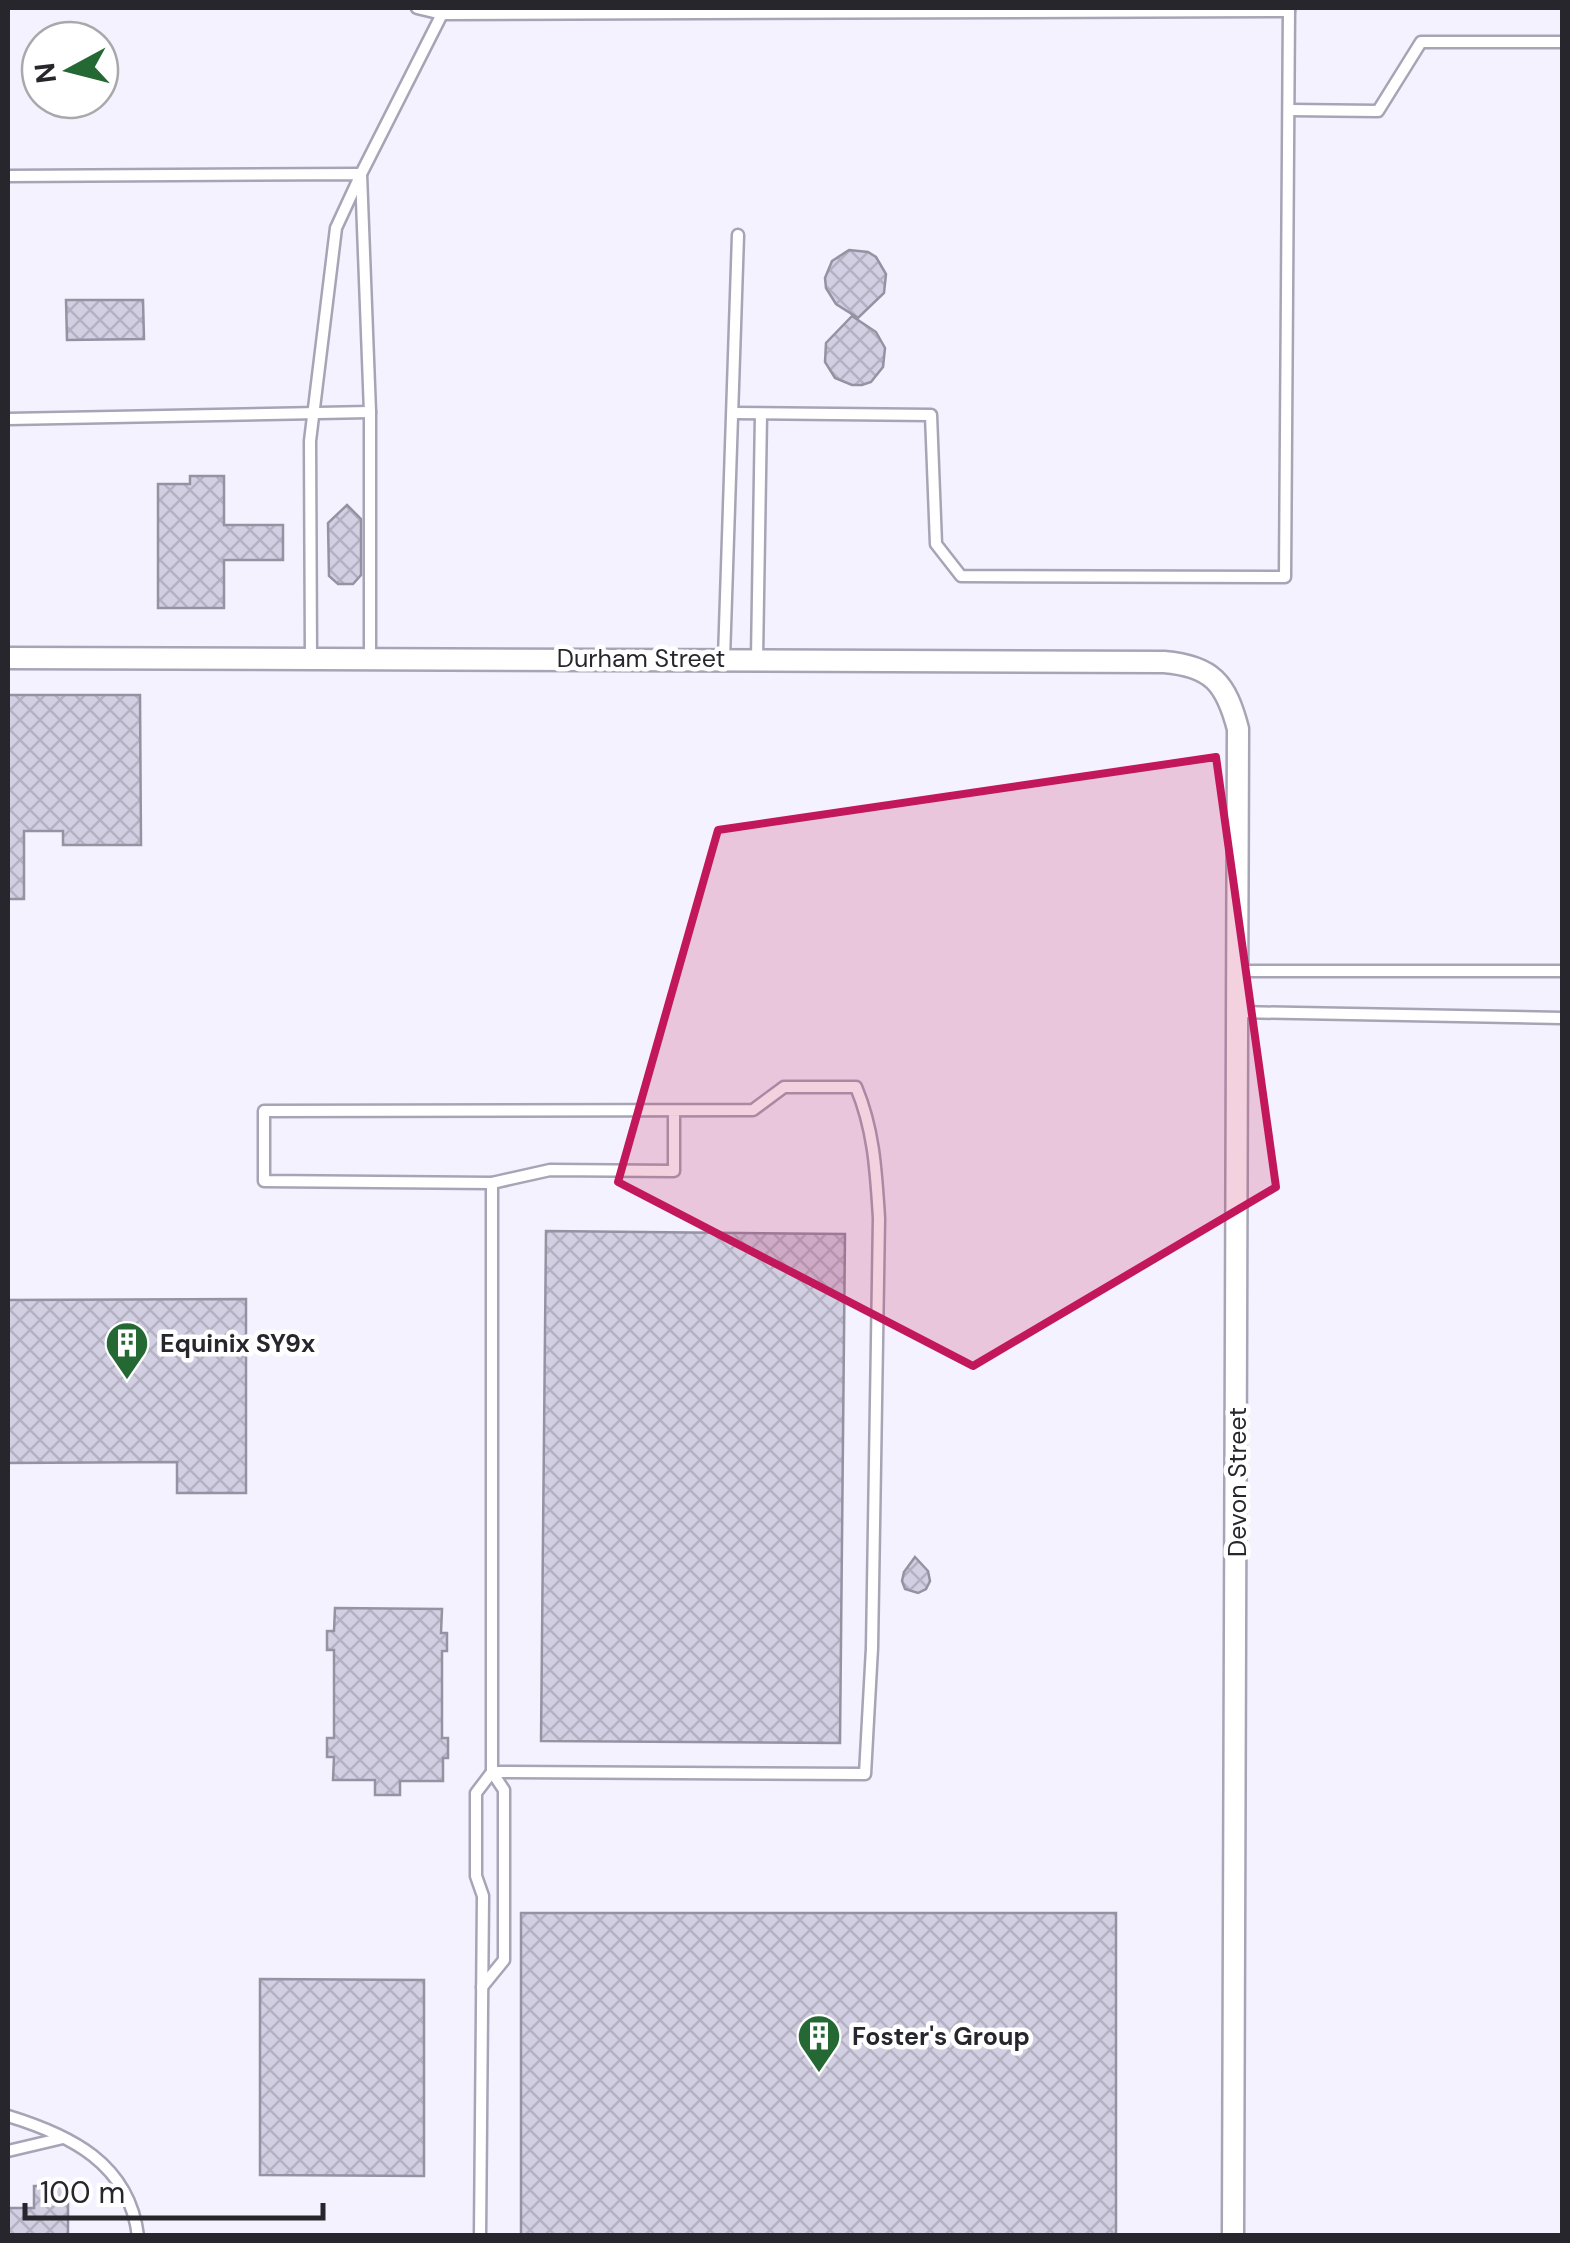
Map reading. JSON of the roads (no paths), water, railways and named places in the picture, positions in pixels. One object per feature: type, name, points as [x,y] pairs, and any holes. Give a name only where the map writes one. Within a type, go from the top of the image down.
[{"type":"street","name":"Durham Street","points":[[8,658],[757,658],[1191,664],[1215,678],[1231,702],[1238,728]]},
{"type":"street","name":"Devon Street","points":[[1233,2236],[1238,728]]},
{"type":"lane","points":[[418,8],[442,14],[1289,9],[1285,577],[961,576],[936,544],[931,415],[733,413]]},
{"type":"lane","points":[[311,658],[310,442],[336,228],[442,14]]},
{"type":"lane","points":[[1290,110],[1378,111],[1421,42],[1562,42]]},
{"type":"lane","points":[[8,176],[361,174]]},
{"type":"lane","points":[[361,174],[370,412],[370,658]]},
{"type":"lane","points":[[724,658],[738,235]]},
{"type":"lane","points":[[8,419],[370,412]]},
{"type":"lane","points":[[757,658],[761,414]]},
{"type":"lane","points":[[1238,971],[1562,971]]},
{"type":"lane","points":[[1238,1012],[1562,1018]]},
{"type":"lane","points":[[492,1772],[865,1774],[872,1648],[879,1218],[870,1120],[856,1087],[784,1087],[753,1110],[674,1110],[264,1111],[264,1182],[492,1183],[550,1170],[674,1171],[674,1110]]},
{"type":"lane","points":[[482,1987],[504,1960],[504,1790],[492,1772],[492,1183]]},
{"type":"lane","points":[[480,2236],[483,1896],[476,1876],[476,1793],[492,1772]]},
{"type":"lane","points":[[8,2116],[44,2127],[92,2152],[116,2177],[136,2220],[138,2236]]},
{"type":"lane","points":[[8,2151],[64,2137]]},
{"type":"place","name":"Equinix SY9x","points":[[127,1381]]},
{"type":"place","name":"Foster's Group","points":[[819,2074]]}]
